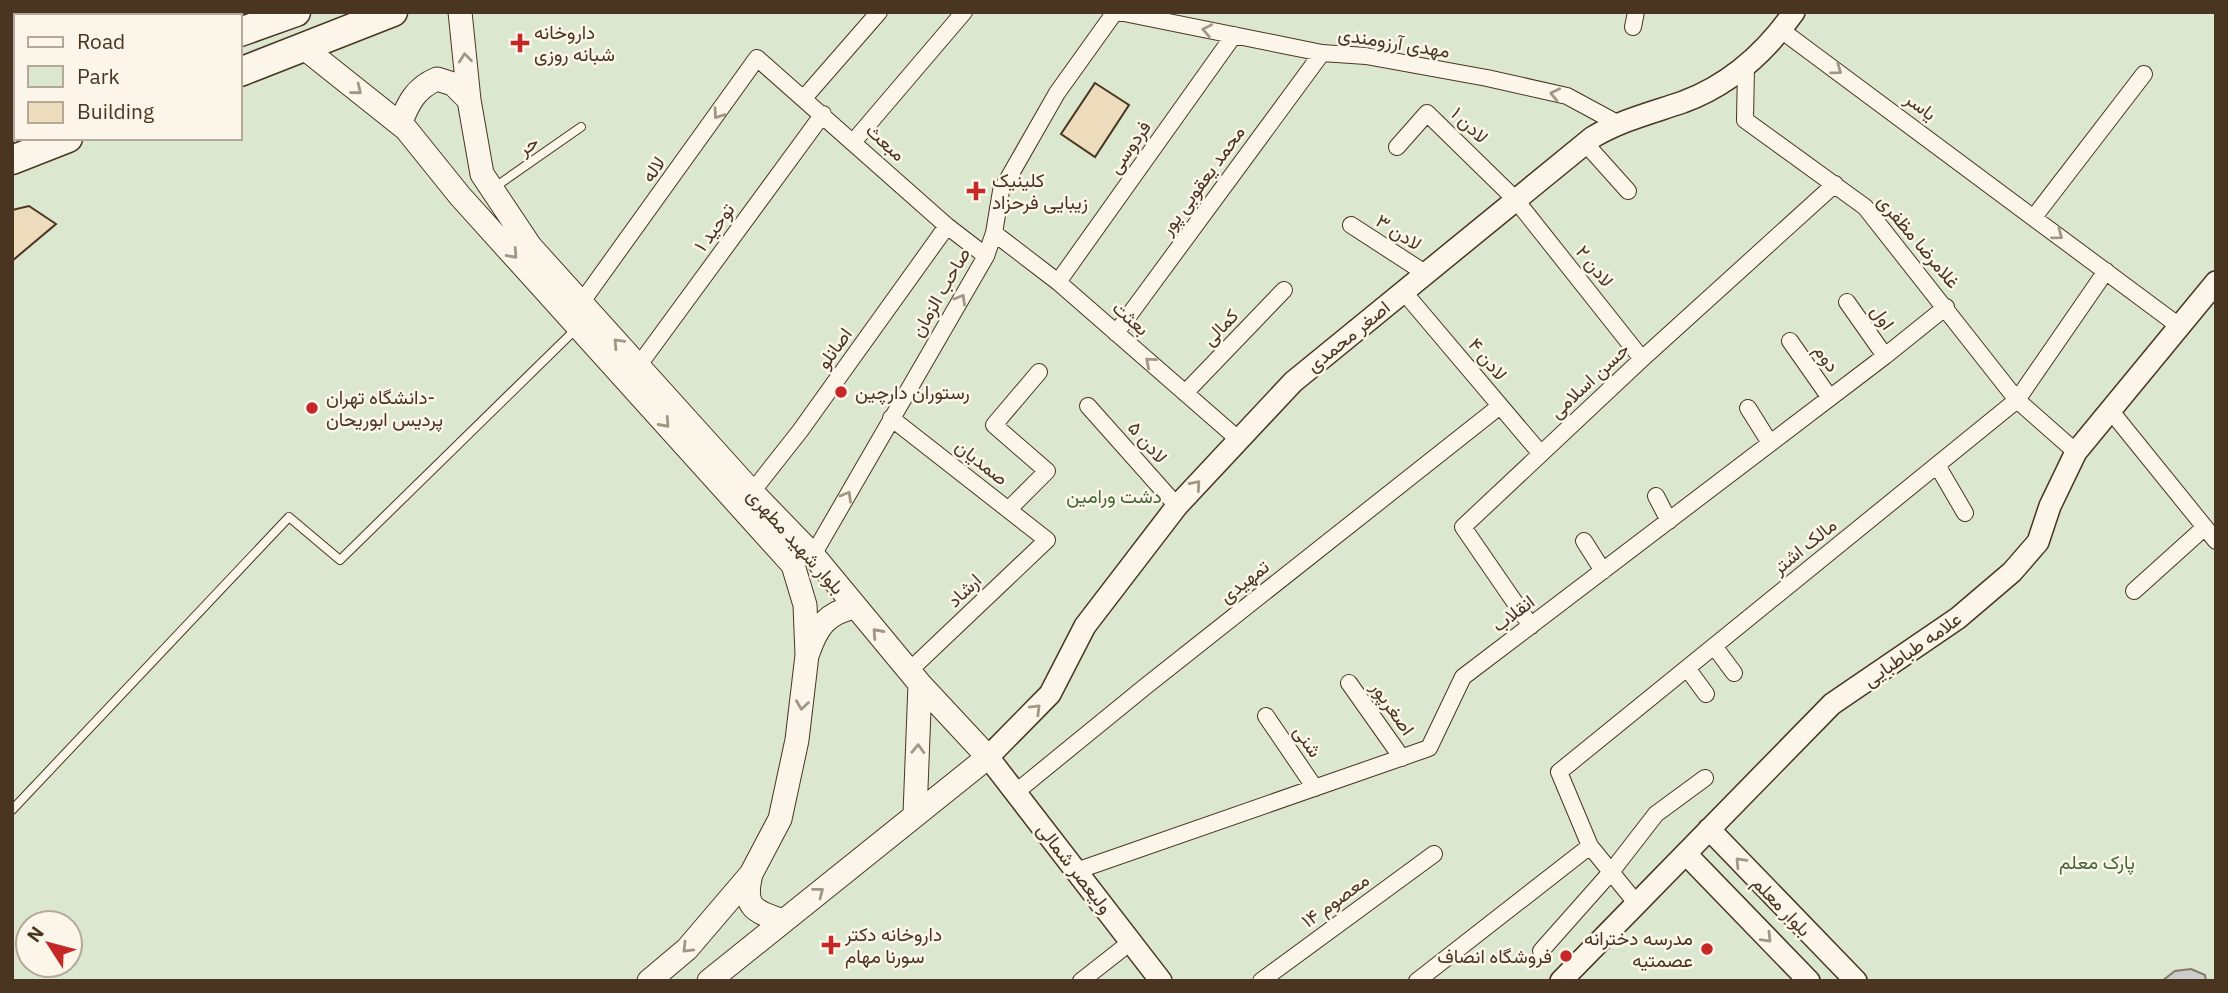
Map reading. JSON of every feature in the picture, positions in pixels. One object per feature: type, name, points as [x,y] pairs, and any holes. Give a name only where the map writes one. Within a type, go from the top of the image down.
[{"type":"highway","points":[[242,31],[296,12]]},
{"type":"highway","points":[[242,71],[393,12]]},
{"type":"highway","points":[[12,160],[63,140]]},
{"type":"main road","name":"بلوار شهید مطهری","points":[[460,12],[469,100],[482,174],[530,246],[752,492],[813,555],[915,677],[988,757]]},
{"type":"main road","name":"بلوار شهید مطهری","points":[[303,47],[400,124],[460,196],[793,565],[805,606],[807,655],[797,740],[780,819],[751,874],[687,949],[649,981]]},
{"type":"main road","points":[[400,124],[410,100],[419,88],[436,79],[453,85],[469,100]]},
{"type":"main road","points":[[807,655],[814,636],[830,616],[840,610],[855,607]]},
{"type":"main road","points":[[915,677],[915,814]]},
{"type":"main road","points":[[709,981],[988,757]]},
{"type":"main road","points":[[751,874],[747,892],[750,905],[758,911],[783,920]]},
{"type":"main road","points":[[720,911],[743,913],[756,926],[755,936],[748,949]]},
{"type":"street","points":[[804,98],[879,12]]},
{"type":"street","points":[[854,141],[964,12]]},
{"type":"street","name":"مهدی آرزومندی","points":[[1117,12],[1322,52],[1393,61],[1487,78],[1567,96],[1617,123]]},
{"type":"street","name":"صاحب الزمان","points":[[813,555],[986,256],[994,233],[1001,191],[1057,93],[1117,12]]},
{"type":"street","name":"اصغر محمدی","points":[[988,757],[1050,694],[1085,626],[1177,506],[1293,382],[1585,143],[1617,123],[1685,101],[1733,77],[1781,30],[1794,12]]},
{"type":"street","name":"یاسر","points":[[1781,30],[2179,326]]},
{"type":"street","name":"فردوسی","points":[[1058,282],[1234,35]]},
{"type":"street","name":"محمد یعقوبی پور","points":[[1116,333],[1322,52]]},
{"type":"street","name":"مبعث","points":[[758,58],[947,226],[986,256]]},
{"type":"street","name":"لاله","points":[[581,303],[758,58]]},
{"type":"street","name":"غلامرضا مظفری","points":[[1746,66],[1745,120],[1865,207],[2017,400],[2076,452]]},
{"type":"street","points":[[2034,217],[2144,74]]},
{"type":"street","name":"لادن ۱","points":[[1397,147],[1427,113],[1515,199]]},
{"type":"street","name":"توحید ۱","points":[[639,365],[823,114]]},
{"type":"street","points":[[1585,143],[1628,191]]},
{"type":"street","name":"حسن اسلامی","points":[[1531,626],[1463,527],[1642,359],[1835,184]]},
{"type":"street","name":"لادن ۲","points":[[1515,199],[1642,359]]},
{"type":"street","name":"لادن ۳","points":[[1351,225],[1425,273]]},
{"type":"street","name":"اصانلو","points":[[752,492],[800,431],[947,226]]},
{"type":"street","name":"بعثت","points":[[994,233],[1058,282],[1238,439]]},
{"type":"street","name":"مالک اشتر","points":[[1637,904],[1590,846],[1559,772],[2017,400],[2106,271]]},
{"type":"street","name":"علامه طباطبایی","points":[[1561,981],[1832,704],[1958,618],[2012,572],[2038,541],[2050,506],[2076,452],[2216,282]]},
{"type":"street","name":"کمالی","points":[[1185,393],[1284,290]]},
{"type":"street","name":"لادن ۴","points":[[1403,291],[1541,454]]},
{"type":"street","name":"اول","points":[[1847,302],[1885,356]]},
{"type":"street","name":"انقلاب","points":[[1076,871],[1429,748],[1463,677],[1946,307]]},
{"type":"street","name":"دوم","points":[[1790,341],[1830,398]]},
{"type":"street","points":[[1009,509],[1046,471],[994,425],[1039,372]]},
{"type":"street","name":"لادن ۵","points":[[1088,406],[1177,506]]},
{"type":"street","name":"تمهیدی","points":[[1016,792],[1156,677],[1500,406]]},
{"type":"street","points":[[1748,408],[1770,443]]},
{"type":"street","points":[[2110,410],[2216,541]]},
{"type":"street","name":"صمدیان","points":[[891,418],[1046,540]]},
{"type":"street","points":[[1937,465],[1965,513]]},
{"type":"street","points":[[1656,496],[1669,521]]},
{"type":"street","points":[[2134,591],[2205,527]]},
{"type":"street","name":"ارشاد","points":[[915,677],[1046,540]]},
{"type":"street","points":[[1584,541],[1603,571]]},
{"type":"street","points":[[1714,646],[1734,673]]},
{"type":"street","points":[[1687,668],[1706,694]]},
{"type":"street","name":"اصغرپور","points":[[1349,683],[1402,758]]},
{"type":"street","name":"شنی","points":[[1266,716],[1315,788]]},
{"type":"street","name":"ولیعصر شمالی","points":[[988,757],[1161,981]]},
{"type":"street","points":[[1541,951],[1611,872],[1656,814],[1705,778]]},
{"type":"street","name":"بلوار معلم","points":[[1709,829],[1856,981]]},
{"type":"street","points":[[1417,981],[1590,846]]},
{"type":"street","name":"۱۴ معصوم","points":[[1261,981],[1433,854]]},
{"type":"street","name":"بلوار معلم","points":[[1686,854],[1809,981]]},
{"type":"street","points":[[1081,981],[1132,941]]},
{"type":"lane","name":"حر","points":[[492,190],[581,127]]},
{"type":"lane","points":[[12,810],[289,517],[340,560],[579,326]]},
{"type":"green space","name":"دشت ورامین","points":[[12,12],[2216,12],[2216,981],[12,981]]},
{"type":"shaded area","points":[[2191,969],[2205,975],[2206,981],[2162,981],[2175,971]]},
{"type":"building","points":[[1095,83],[1129,105],[1095,157],[1061,134]]},
{"type":"building","points":[[29,206],[56,224],[12,261],[12,210]]},
{"type":"place","name":"داروخانه شبانه روزی","points":[[520,43]]},
{"type":"place","name":"کلینیک زیبایی فرحزاد","points":[[976,191]]},
{"type":"place","name":"رستوران دارچین","points":[[841,392]]},
{"type":"place","name":"دانشگاه تهران- پردیس ابوریحان","points":[[312,408]]},
{"type":"place","name":"داروخانه دکتر سورنا مهام","points":[[831,945]]},
{"type":"place","name":"مدرسه دخترانه عصمتیه","points":[[1707,949]]},
{"type":"place","name":"فروشگاه انصاف","points":[[1566,956]]},
{"type":"park label","name":"پارک معلم","points":[[2097,862]]}]
